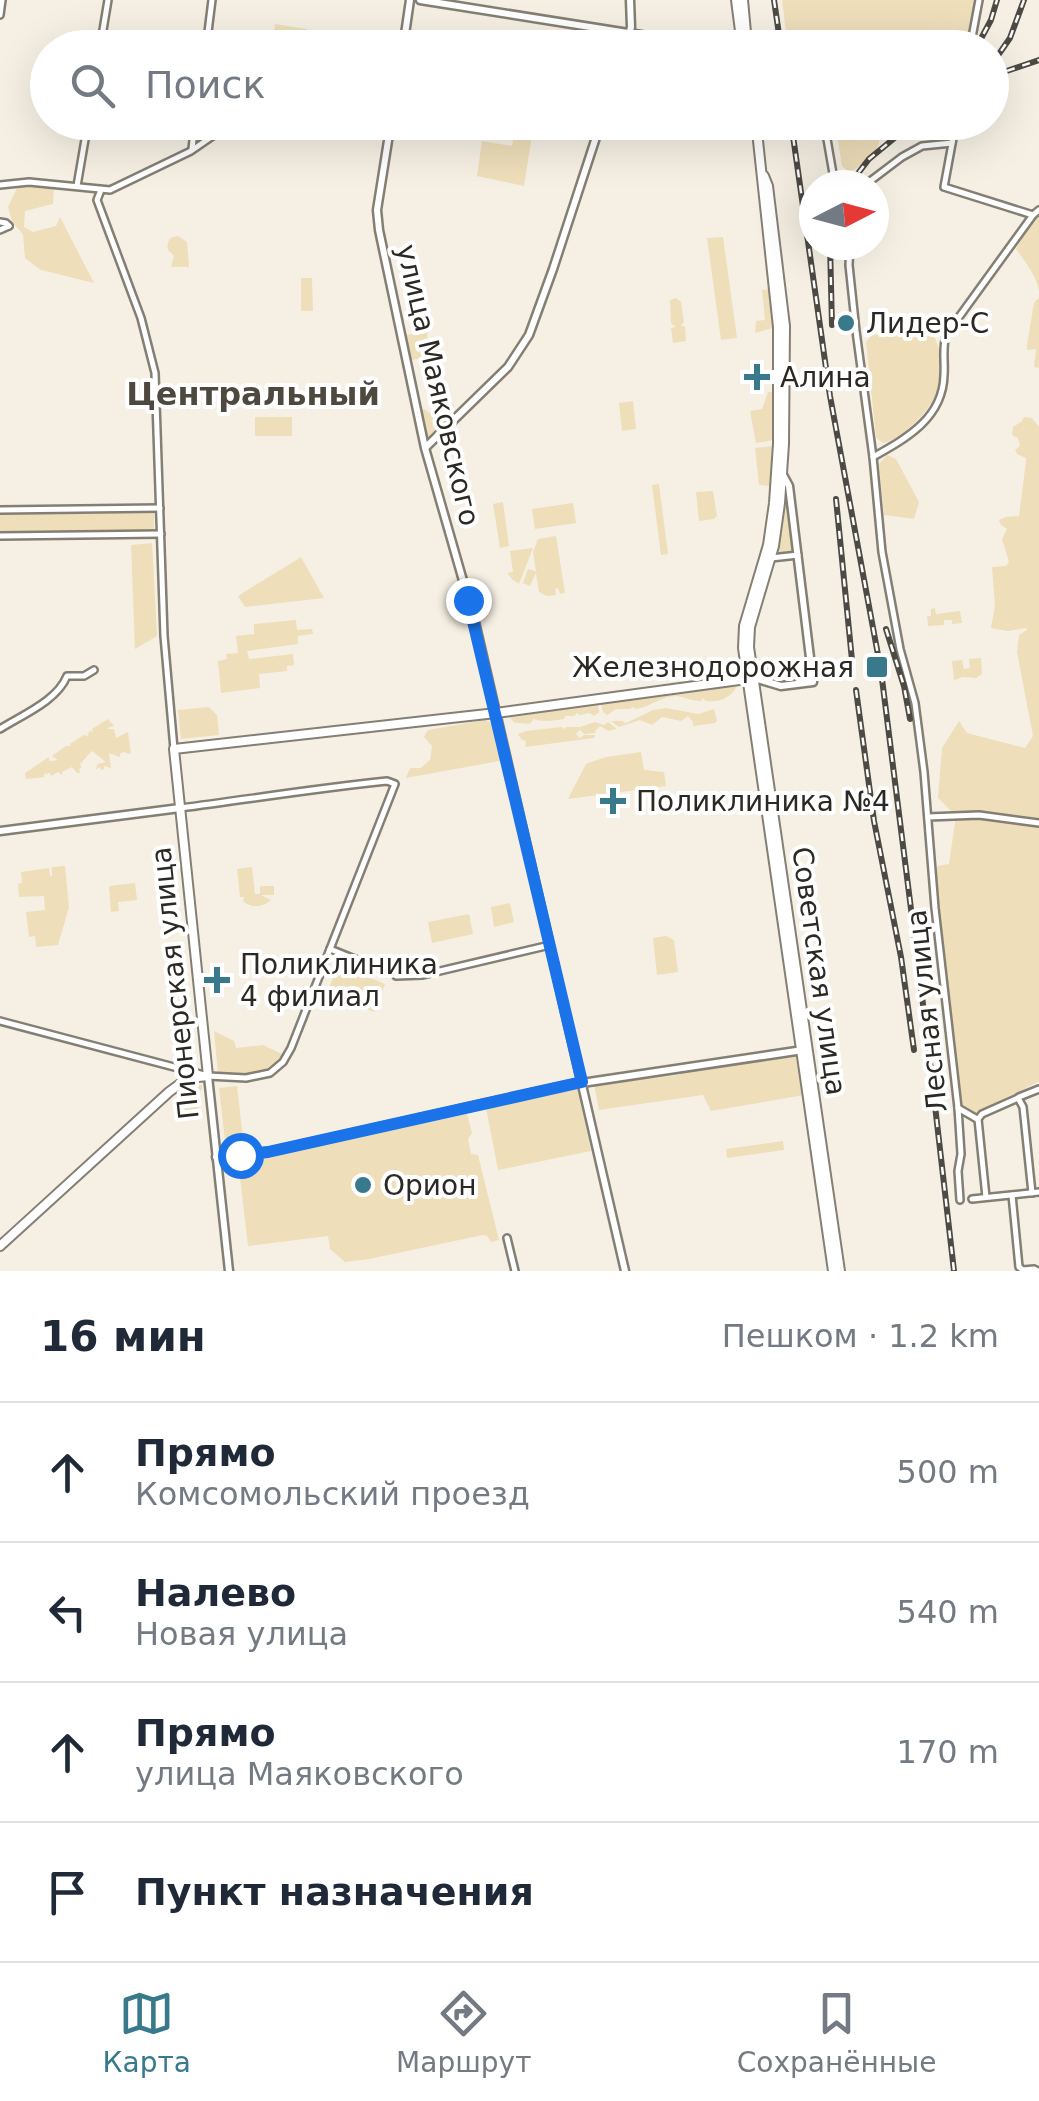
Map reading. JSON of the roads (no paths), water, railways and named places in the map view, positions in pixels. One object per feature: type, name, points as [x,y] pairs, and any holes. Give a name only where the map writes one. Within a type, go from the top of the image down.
[{"type":"main road","points":[[740,0],[740,30]]},
{"type":"main road","points":[[750,678],[750,627],[776,534],[780,471],[778,328],[758,140]]},
{"type":"main road","points":[[750,678],[743,648],[744,626],[768,545],[780,471]]},
{"type":"main road","points":[[174,749],[496,714],[750,678]]},
{"type":"main road","name":"Советская улица","points":[[750,678],[837,1271]]},
{"type":"main road","name":"Пионерская улица","points":[[174,749],[208,1076]]},
{"type":"main road","points":[[0,1246],[188,1074],[208,1076]]},
{"type":"street","points":[[0,15],[2,0]]},
{"type":"street","points":[[103,30],[108,0]]},
{"type":"street","points":[[208,30],[212,0]]},
{"type":"street","points":[[405,30],[410,0]]},
{"type":"street","points":[[420,0],[605,30]]},
{"type":"street","points":[[630,0],[630,30]]},
{"type":"street","points":[[973,30],[979,0]]},
{"type":"street","points":[[78,186],[85,140]]},
{"type":"street","points":[[192,151],[193,140]]},
{"type":"street","points":[[0,185],[30,182],[110,190],[207,140]]},
{"type":"street","name":"улица Маяковского","points":[[388,140],[378,222],[425,448],[476,626],[626,1271]]},
{"type":"street","points":[[425,448],[514,360],[524,343],[537,316],[595,140]]},
{"type":"street","points":[[827,140],[832,170]]},
{"type":"street","points":[[873,457],[904,438],[936,408],[944,382],[946,334],[1036,212],[944,186],[952,142],[922,146],[885,170]]},
{"type":"street","points":[[101,190],[97,200],[150,345],[156,384],[164,636],[174,749]]},
{"type":"street","name":"Лесная улица","points":[[849,260],[882,552],[902,661],[917,717],[958,1108],[960,1200]]},
{"type":"street","points":[[750,678],[781,686],[814,682],[789,486],[780,471]]},
{"type":"street","points":[[0,510],[160,508]]},
{"type":"street","points":[[0,536],[161,534]]},
{"type":"street","points":[[771,558],[798,555]]},
{"type":"street","points":[[750,678],[812,665]]},
{"type":"street","points":[[0,729],[55,694],[67,676],[84,676],[94,670]]},
{"type":"street","points":[[769,672],[771,683]]},
{"type":"street","points":[[0,832],[321,788],[387,781],[395,784],[291,1048],[279,1068],[252,1078],[208,1076]]},
{"type":"street","points":[[928,818],[979,815],[1039,824]]},
{"type":"street","points":[[330,950],[392,974],[424,975],[550,946]]},
{"type":"street","points":[[0,1021],[188,1074]]},
{"type":"street","points":[[216,1157],[268,1152],[582,1082],[804,1050]]},
{"type":"street","name":"Пионерская улица","points":[[208,1076],[228,1271]]},
{"type":"street","points":[[986,1198],[978,1119],[1039,1088]]},
{"type":"street","points":[[972,1199],[1035,1193],[1024,1107],[1018,1098]]},
{"type":"street","points":[[958,1108],[978,1119]]},
{"type":"street","points":[[1012,1195],[1020,1267],[1038,1271]]},
{"type":"street","points":[[508,1238],[515,1271]]},
{"type":"railway","points":[[774,0],[778,30]]},
{"type":"railway","points":[[986,30],[997,0]]},
{"type":"railway","points":[[1009,39],[1024,0]]},
{"type":"railway","points":[[1009,70],[1039,60]]},
{"type":"railway","points":[[794,140],[830,396],[881,671],[954,1271]]},
{"type":"railway","points":[[861,170],[892,140]]},
{"type":"railway","points":[[830,260],[832,325]]},
{"type":"railway","points":[[836,499],[852,660]]},
{"type":"railway","points":[[886,629],[910,719]]},
{"type":"railway","points":[[856,690],[874,821],[901,957],[914,1050]]},
{"type":"place","name":"Лидер-С","points":[[846,323]]},
{"type":"place","name":"Алина","points":[[757,377]]},
{"type":"place","name":"Железнодорожная","points":[[877,667]]},
{"type":"place","name":"Поликлиника №4","points":[[613,801]]},
{"type":"place","name":"Поликлиника 4 филиал","points":[[217,980]]},
{"type":"place","name":"Орион","points":[[363,1185]]},
{"type":"district","name":"Центральный","points":[[253,394]]}]
